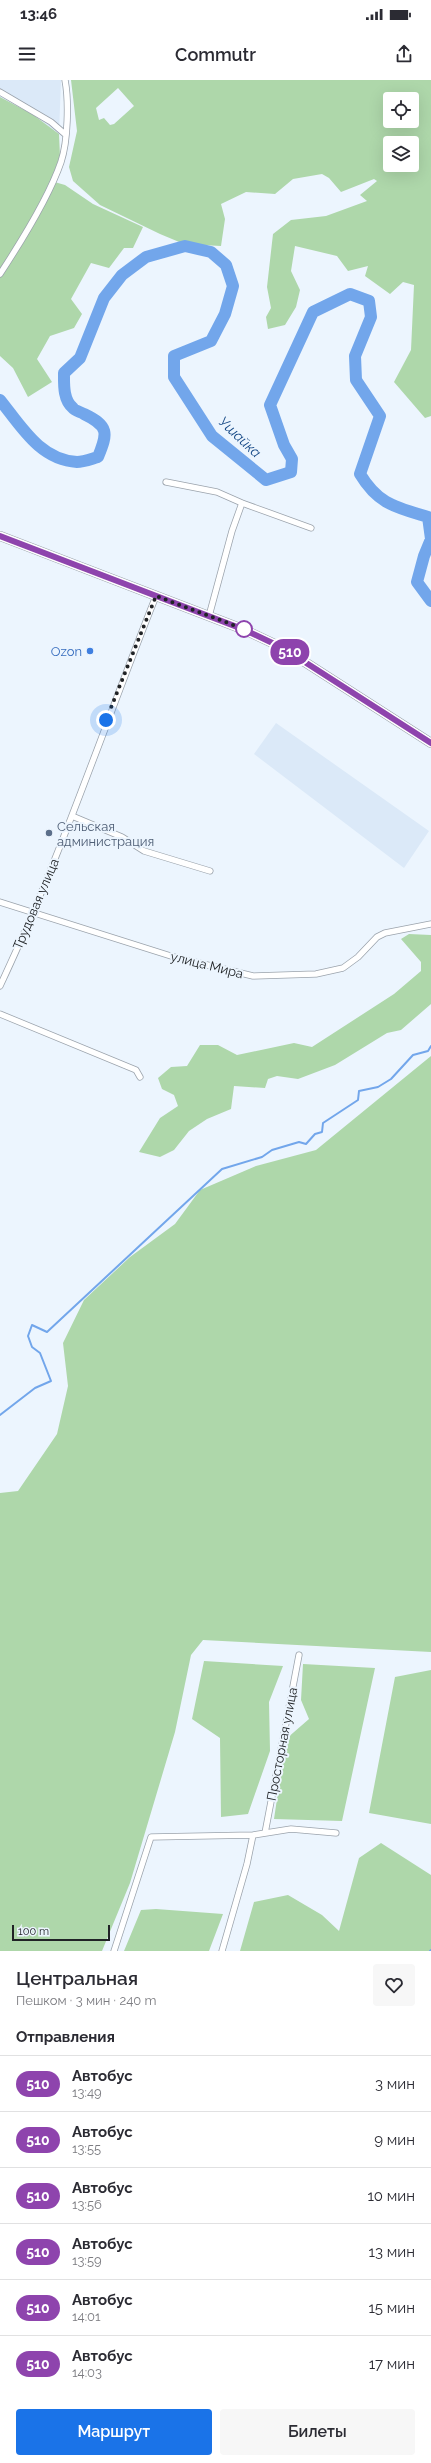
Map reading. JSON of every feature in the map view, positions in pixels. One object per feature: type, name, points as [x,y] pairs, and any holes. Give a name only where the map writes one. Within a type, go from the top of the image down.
[{"type":"street","points":[[0,274],[49,188],[62,161],[66,135],[65,80]]},
{"type":"street","points":[[0,92],[51,122],[66,135]]},
{"type":"street","points":[[166,482],[217,492],[242,503],[311,528]]},
{"type":"street","points":[[209,616],[232,531],[242,503]]},
{"type":"street","points":[[0,536],[245,630],[283,648],[431,743]]},
{"type":"street","name":"Трудовая улица","points":[[0,986],[34,914],[72,816],[114,699],[156,596]]},
{"type":"street","points":[[72,816],[122,836],[144,852],[210,871]]},
{"type":"street","name":"улица Мира","points":[[0,902],[174,958],[253,976],[316,974],[342,968],[358,957],[378,937],[407,928],[431,924]]},
{"type":"street","points":[[0,1014],[136,1070],[140,1078]]},
{"type":"street","name":"Просторная улица","points":[[265,1833],[299,1655]]},
{"type":"street","points":[[114,1951],[151,1837],[253,1835],[291,1829],[336,1833]]},
{"type":"street","points":[[222,1951],[247,1864],[253,1835]]},
{"type":"shaded area","points":[[0,80],[61,80],[59,134],[32,114],[0,97]]},
{"type":"shaded area","points":[[276,723],[429,831],[404,868],[254,754]]},
{"type":"green space","points":[[71,80],[431,80],[431,416],[425,418],[394,382],[411,350],[414,285],[403,282],[390,294],[365,276],[368,266],[348,271],[337,256],[295,246],[291,271],[300,290],[296,307],[285,325],[268,329],[266,317],[271,308],[267,287],[273,234],[291,220],[326,216],[367,201],[360,195],[377,181],[374,179],[341,192],[329,178],[322,174],[293,179],[275,194],[246,192],[221,204],[225,219],[221,246],[184,244],[100,205],[73,181],[69,167],[77,131]],"holes":[[[118,88],[134,106],[114,124],[110,125],[104,118],[99,120],[96,108]]]},
{"type":"green space","points":[[0,97],[32,114],[59,134],[60,156],[51,181],[65,185],[93,204],[143,227],[133,248],[124,248],[109,268],[91,263],[71,299],[82,314],[74,328],[50,336],[37,359],[52,382],[28,397],[13,368],[0,356]]},
{"type":"green space","points":[[409,934],[431,935],[431,1004],[401,1030],[387,1033],[335,1065],[298,1079],[277,1076],[268,1079],[265,1088],[234,1086],[231,1109],[207,1119],[189,1131],[174,1150],[160,1157],[139,1152],[160,1118],[178,1106],[174,1095],[162,1089],[158,1078],[171,1067],[187,1066],[200,1045],[218,1045],[237,1055],[294,1043],[312,1047],[394,994],[421,971],[421,962],[401,939]]},
{"type":"green space","points":[[431,1056],[431,1652],[203,1640],[191,1655],[175,1732],[130,1883],[102,1951],[0,1951],[0,1493],[18,1491],[57,1434],[68,1386],[63,1343],[84,1300],[130,1257],[175,1224],[200,1190],[256,1166],[316,1150]]},
{"type":"green space","points":[[204,1661],[283,1666],[269,1702],[270,1751],[248,1814],[221,1817],[220,1738],[192,1719]]},
{"type":"green space","points":[[303,1664],[375,1668],[342,1821],[274,1819],[286,1739],[309,1719],[301,1700]]},
{"type":"green space","points":[[431,1670],[431,1824],[369,1813],[395,1677]]},
{"type":"green space","points":[[381,1843],[431,1875],[431,1951],[240,1951],[254,1902],[288,1895],[322,1915],[339,1931],[359,1858]]},
{"type":"green space","points":[[156,1909],[223,1914],[209,1951],[124,1951],[141,1910]]},
{"type":"waterway","name":"Ушайка","points":[[0,400],[32,440],[52,455],[64,460],[77,462],[98,457],[104,442],[104,431],[98,422],[75,410],[67,401],[64,373],[80,358],[104,298],[122,275],[146,257],[185,246],[211,252],[226,265],[233,286],[225,314],[211,341],[174,356],[174,377],[212,436],[266,480],[291,472],[292,459],[284,445],[270,405],[313,312],[350,294],[369,301],[371,317],[355,356],[356,380],[380,416],[360,474],[374,492],[388,503],[428,517],[431,539],[424,556],[417,582],[431,601]]},
{"type":"waterway","points":[[0,1415],[35,1388],[51,1381],[40,1353],[32,1347],[28,1336],[32,1325],[47,1332],[222,1169],[262,1157],[272,1150],[299,1142],[306,1144],[315,1134],[322,1132],[323,1123],[358,1100],[359,1091],[378,1087],[391,1079],[413,1055],[428,1051],[431,1046]]},
{"type":"bus line","name":"510","points":[[0,536],[245,630],[283,648],[431,743]]},
{"type":"place","name":"Ozon","points":[[90,651]]},
{"type":"place","name":"Сельская администрация","points":[[49,833]]},
{"type":"route","points":[[106,720],[156,596],[245,630],[244,629]]}]
